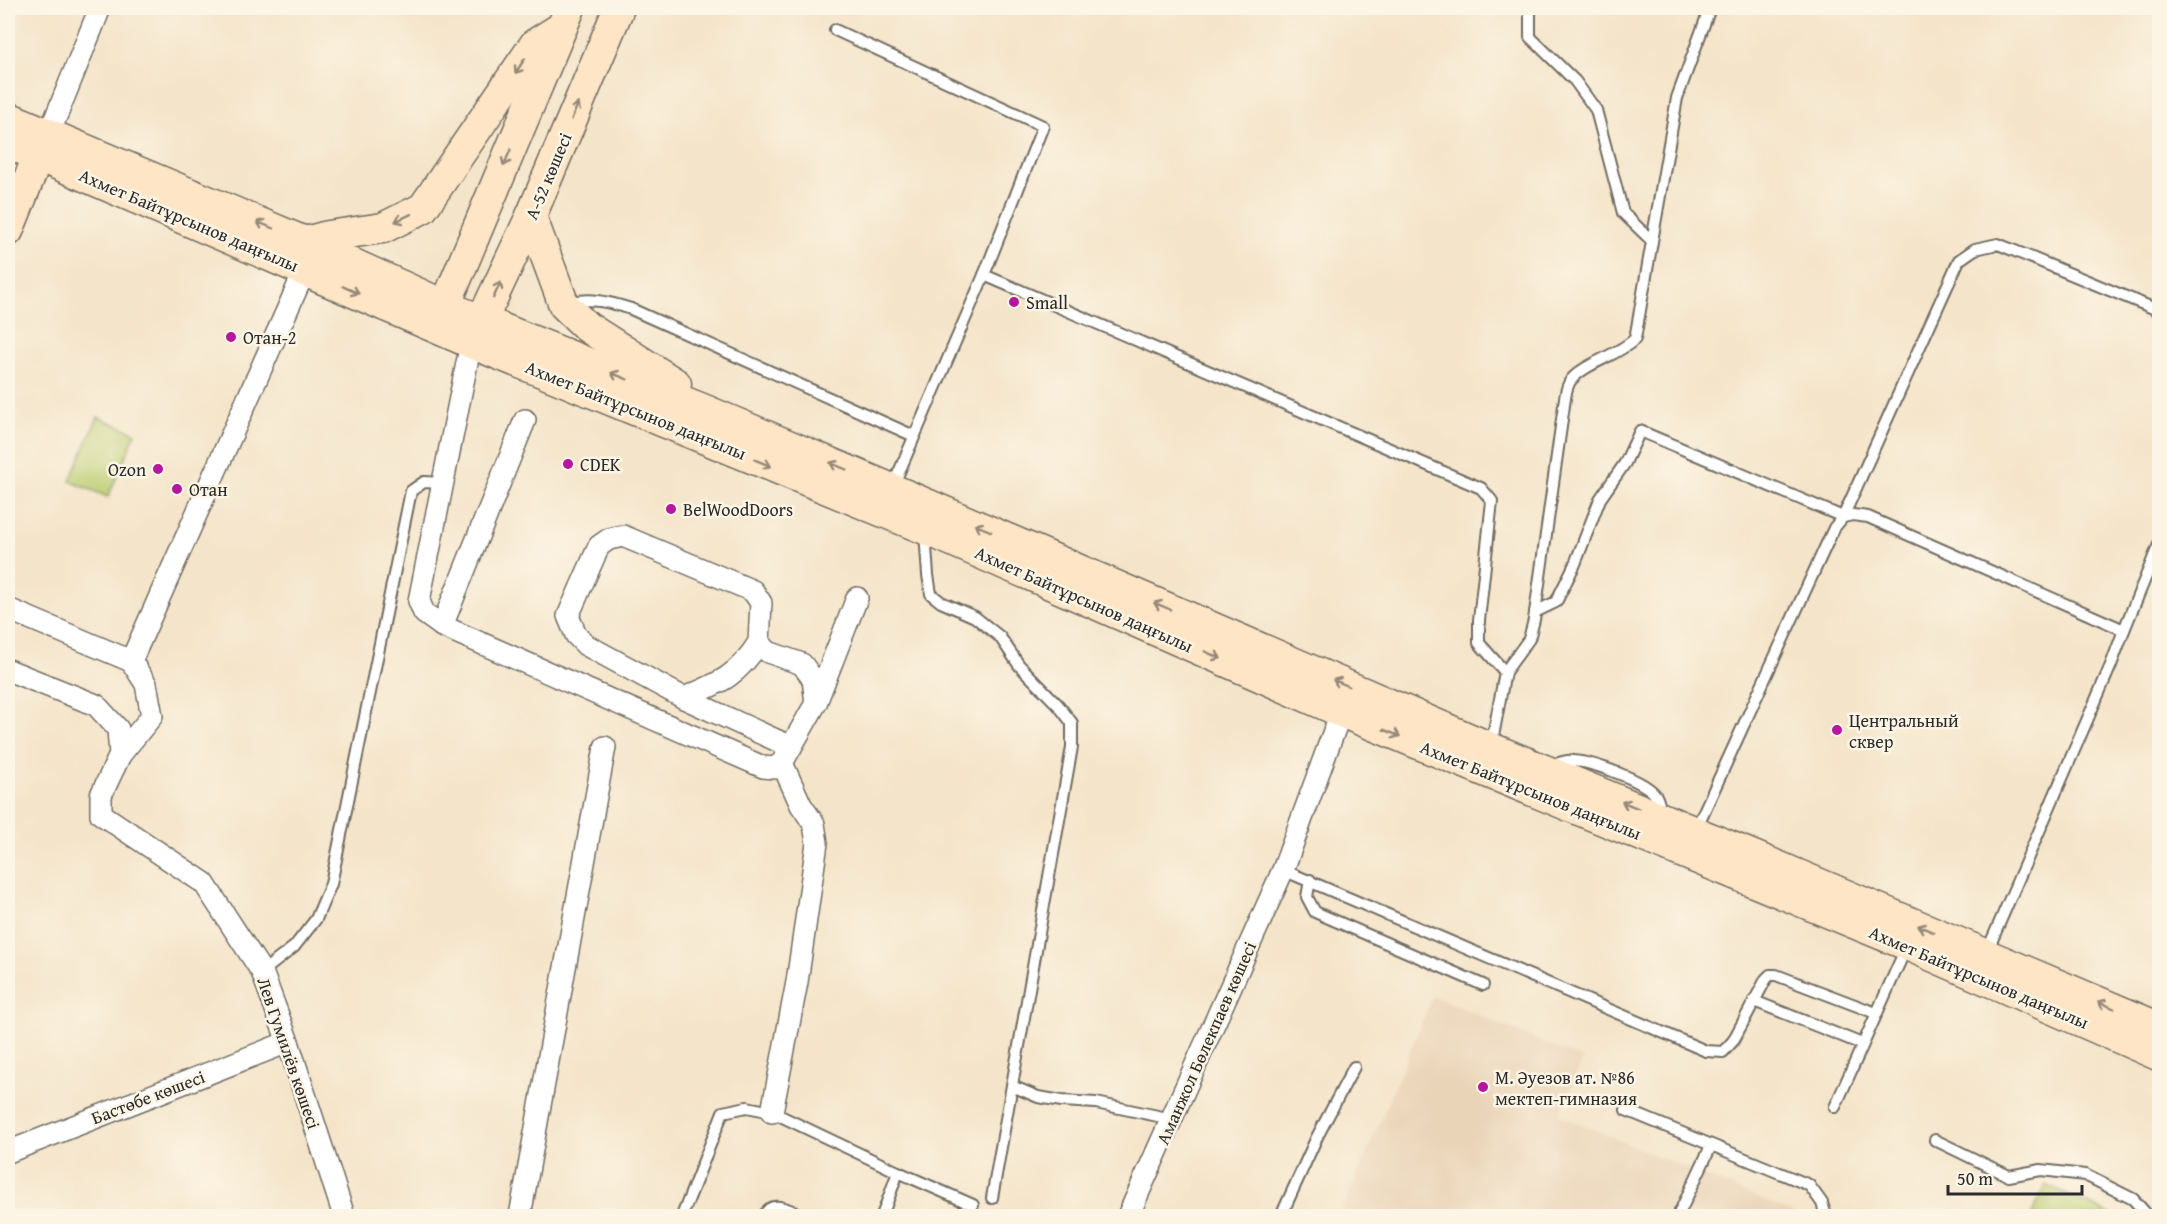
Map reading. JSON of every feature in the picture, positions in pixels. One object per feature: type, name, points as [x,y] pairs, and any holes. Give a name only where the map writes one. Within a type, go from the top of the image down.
[{"type":"street","points":[[8,231],[100,8]]},
{"type":"street","name":"А-52 көшесі","points":[[477,332],[531,216],[619,8]]},
{"type":"street","points":[[130,661],[305,256],[328,236],[383,228],[423,208],[535,44],[566,17]]},
{"type":"street","points":[[441,317],[566,17]]},
{"type":"street","name":"Ахмет Байтұрсынов даңғылы","points":[[8,117],[44,145],[305,256],[1341,712],[1985,954],[2160,1028]]},
{"type":"street","name":"Ахмет Байтұрсынов даңғылы","points":[[8,143],[44,145]]},
{"type":"street","points":[[531,216],[564,304],[587,327],[690,393],[705,410]]},
{"type":"street","points":[[477,332],[419,602],[424,613],[442,626],[763,767],[774,768],[786,755],[816,703],[857,598]]},
{"type":"street","name":"Ахмет Байтұрсынов даңғылы","points":[[477,332],[705,410],[1491,748],[1695,831],[1744,865],[1907,945],[2160,1056]]},
{"type":"street","points":[[442,626],[525,420]]},
{"type":"street","points":[[684,698],[732,675],[748,660],[759,642],[761,603],[753,591],[623,536],[609,539],[599,546],[568,616],[576,635],[586,645],[786,755],[801,805],[813,824],[817,843],[797,982],[772,1112]]},
{"type":"street","points":[[8,609],[130,661],[146,684],[152,716],[120,755]]},
{"type":"street","points":[[759,642],[768,652],[802,664],[813,678],[816,703]]},
{"type":"street","points":[[8,670],[96,705],[118,729],[120,755]]},
{"type":"street","name":"Аманжол Бөлекпаев көшесі","points":[[1128,1216],[1283,870],[1341,712]]},
{"type":"street","points":[[520,1216],[605,747]]},
{"type":"street","name":"Лев Гумилёв көшесі","points":[[120,755],[101,795],[101,814],[204,883],[262,972],[288,1042],[344,1216]]},
{"type":"street","name":"Бастөбе көшесі","points":[[8,1152],[288,1042]]},
{"type":"lane","points":[[1530,8],[1530,37],[1575,81],[1596,110],[1623,213],[1652,241]]},
{"type":"lane","points":[[1491,748],[1505,672],[1529,639],[1536,612],[1564,398],[1569,382],[1581,372],[1625,348],[1635,339],[1677,98],[1710,8]]},
{"type":"lane","points":[[835,30],[1042,126],[984,275],[892,489]]},
{"type":"lane","points":[[1695,831],[1834,528],[1843,517],[1959,260],[1975,249],[1998,244],[2160,311]]},
{"type":"lane","points":[[984,275],[1481,488],[1492,501],[1479,620],[1479,643],[1505,672]]},
{"type":"lane","points":[[564,304],[579,300],[607,301],[631,309],[914,436]]},
{"type":"lane","points":[[1536,612],[1556,602],[1575,564],[1600,499],[1625,463],[1640,431],[1843,517],[1854,515],[1869,517],[2124,630]]},
{"type":"lane","points":[[262,972],[294,947],[316,919],[331,884],[411,491],[424,482],[443,483]]},
{"type":"lane","points":[[925,529],[931,594],[941,602],[975,617],[1000,637],[1019,664],[1072,723],[1072,747],[992,1198]]},
{"type":"lane","points":[[1985,954],[2111,665],[2160,542]]},
{"type":"lane","points":[[1283,870],[1706,1051],[1723,1052],[1733,1041],[1770,975],[1776,975],[1876,1013]]},
{"type":"lane","points":[[1310,880],[1307,897],[1315,912],[1483,985]]},
{"type":"lane","points":[[1835,1107],[1907,945]]},
{"type":"lane","points":[[1754,1001],[1862,1044]]},
{"type":"lane","points":[[1281,1216],[1317,1137],[1354,1067]]},
{"type":"lane","points":[[1012,1086],[1038,1097],[1096,1103],[1172,1119]]},
{"type":"lane","points":[[682,1216],[723,1112],[747,1107],[772,1112],[973,1205]]},
{"type":"lane","points":[[1626,1110],[1809,1185],[1822,1203],[1826,1216]]},
{"type":"lane","points":[[1935,1140],[2009,1176],[2041,1170],[2085,1175],[2133,1199],[2148,1216]]},
{"type":"lane","points":[[1678,1216],[1711,1146]]},
{"type":"lane","points":[[882,1216],[898,1172]]},
{"type":"lane","points":[[764,1216],[771,1208],[778,1206],[804,1216]]},
{"type":"shaded area","name":"М. Әуезов ат. №86 мектеп-гимназия","points":[[1433,996],[1583,1059],[1559,1115],[1798,1215],[1340,1216]]},
{"type":"green space","points":[[98,417],[136,433],[108,497],[70,481]]},
{"type":"green space","points":[[2046,1185],[2114,1216],[2031,1216]]},
{"type":"place","name":"Small","points":[[1014,302]]},
{"type":"place","name":"Отан-2","points":[[231,337]]},
{"type":"place","name":"CDEK","points":[[568,464]]},
{"type":"place","name":"Ozon","points":[[158,469]]},
{"type":"place","name":"Отан","points":[[177,489]]},
{"type":"place","name":"BelWoodDoors","points":[[671,509]]},
{"type":"place","name":"Центральный сквер","points":[[1837,730]]},
{"type":"place","name":"М. Әуезов ат. №86 мектеп-гимназия","points":[[1483,1087]]}]
